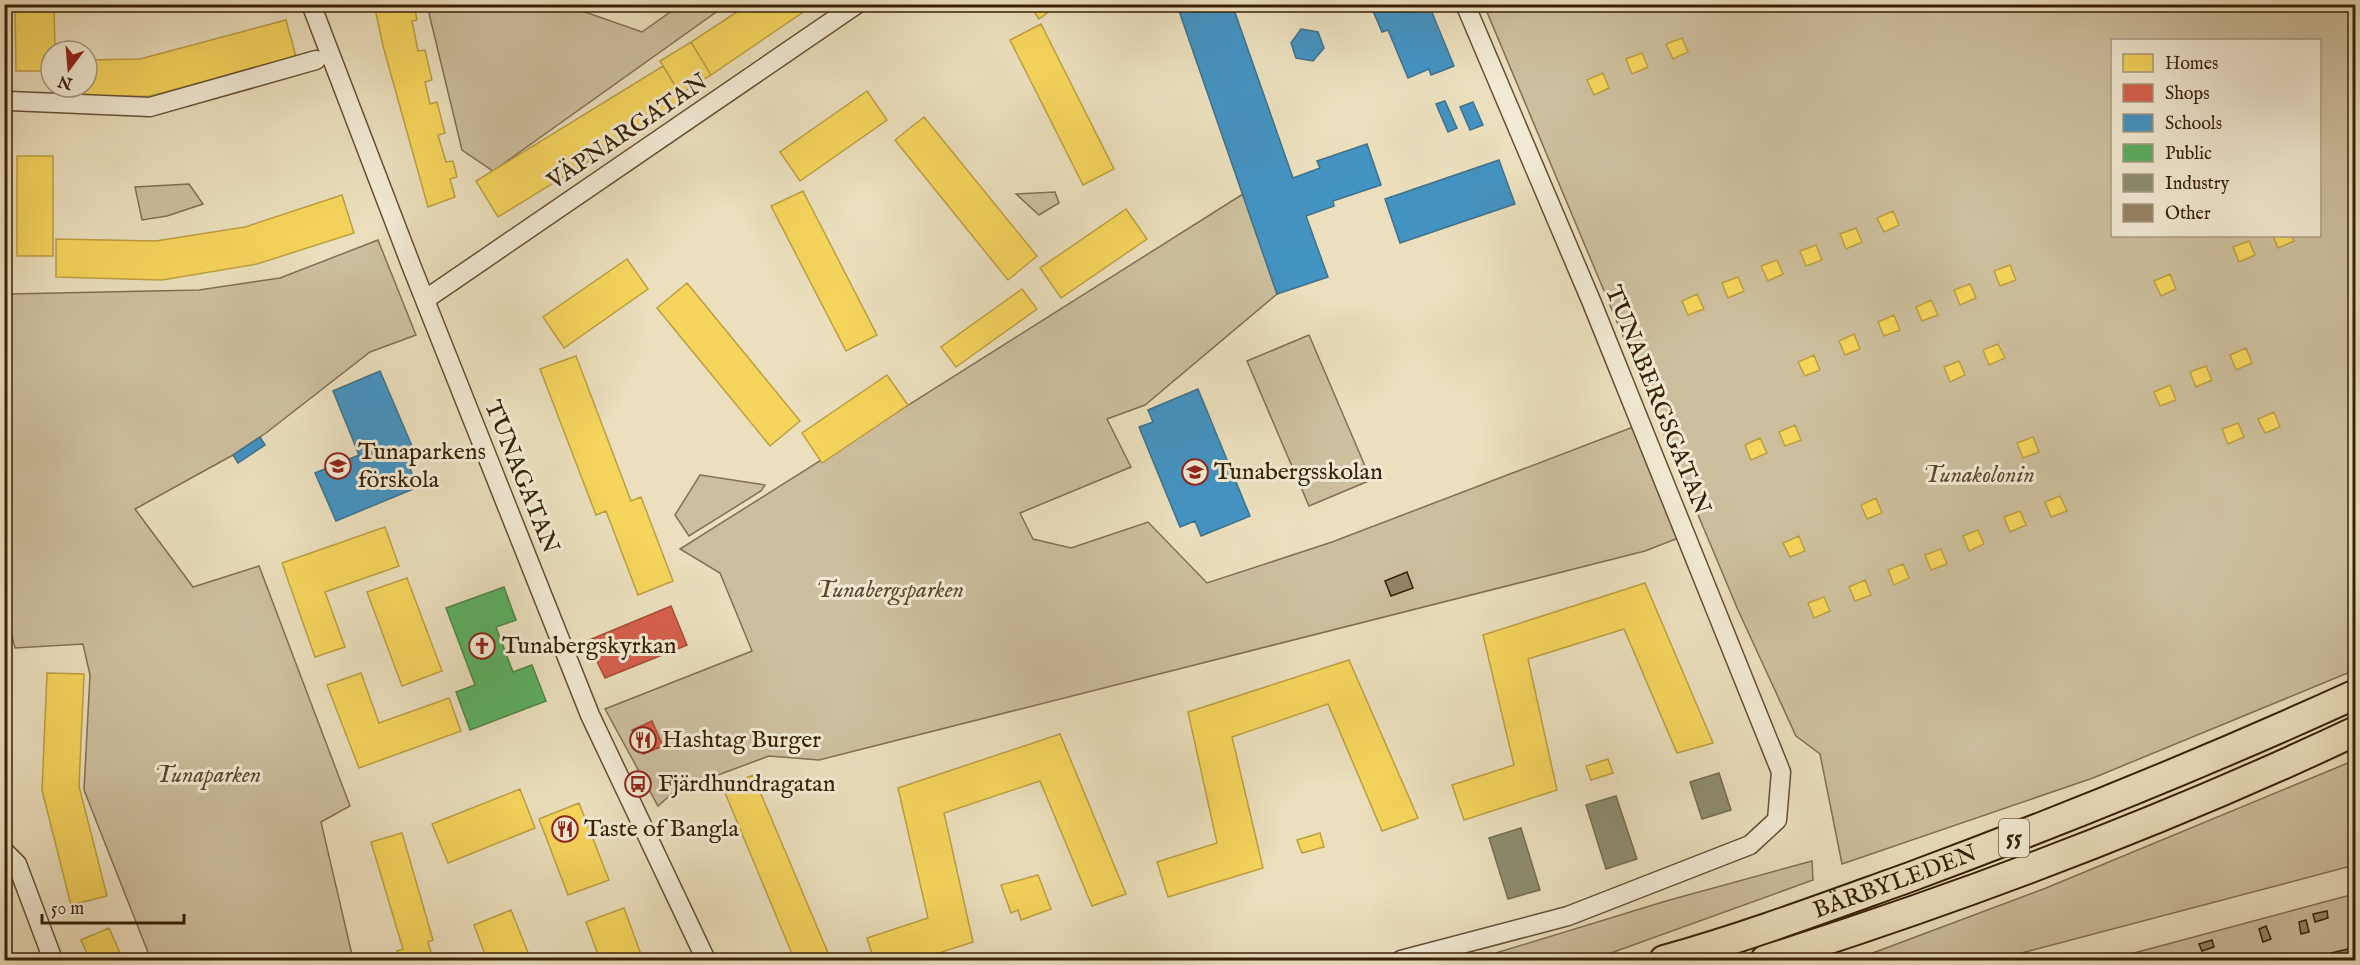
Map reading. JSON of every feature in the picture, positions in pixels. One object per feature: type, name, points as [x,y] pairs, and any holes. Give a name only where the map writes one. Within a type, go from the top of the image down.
[{"type":"main road","name":"BÄRBYLEDEN","points":[[1665,960],[1855,897],[2046,827],[2262,737],[2355,694]]},
{"type":"main road","name":"BÄRBYLEDEN","points":[[1765,960],[1865,928],[2060,856],[2277,768],[2355,731]]},
{"type":"street","name":"TUNAGATAN","points":[[311,4],[590,715],[706,960]]},
{"type":"street","name":"VÄPNARGATAN","points":[[426,299],[857,4]]},
{"type":"street","name":"TUNABERGSGATAN","points":[[1401,960],[1568,916],[1749,845],[1777,820],[1781,772],[1592,303],[1465,4]]},
{"type":"street","points":[[10,100],[150,107],[316,60]]},
{"type":"street","points":[[4,851],[17,864],[52,960]]},
{"type":"green space","points":[[427,5],[565,5],[642,32],[680,5],[726,5],[493,171],[462,150]]},
{"type":"green space","name":"Tunakolonin","points":[[1484,5],[2355,5],[2355,670],[2093,778],[1842,864],[1820,754],[1796,736],[1738,610]]},
{"type":"green space","points":[[189,184],[203,204],[167,216],[142,220],[135,187]]},
{"type":"green space","points":[[1055,192],[1059,203],[1039,215],[1016,194]]},
{"type":"green space","name":"Tunabergsparken","points":[[1243,194],[1277,294],[1145,405],[1107,419],[1131,467],[1020,513],[1033,539],[1071,548],[1148,522],[1207,583],[1332,542],[1641,424],[1686,535],[1645,551],[819,760],[769,756],[675,791],[658,806],[605,709],[752,651],[720,573],[680,549]]},
{"type":"green space","name":"Tunaparken","points":[[378,240],[416,335],[370,352],[266,433],[233,455],[135,509],[193,587],[259,566],[350,806],[321,822],[353,959],[151,960],[84,790],[90,675],[83,644],[15,648],[4,606],[9,294],[199,290],[280,278]]},
{"type":"green space","points":[[1309,335],[1371,480],[1309,506],[1247,361]]},
{"type":"green space","points":[[700,475],[765,485],[761,491],[689,536],[675,515]]},
{"type":"green space","points":[[2355,760],[2355,865],[1995,960],[1854,960],[2046,888]]},
{"type":"green space","points":[[1812,861],[1813,880],[1611,953],[1585,960],[1473,960],[1666,901]]},
{"type":"green space","points":[[2355,894],[2355,960],[2108,960],[2339,898]]},
{"type":"building: Homes","points":[[15,4],[54,4],[55,39],[39,39],[39,71],[16,71]]},
{"type":"building: Homes","points":[[374,4],[414,4],[417,20],[412,21],[418,51],[425,50],[432,80],[425,82],[430,104],[437,102],[445,133],[438,135],[446,162],[453,161],[457,177],[450,179],[455,197],[428,207],[383,46]]},
{"type":"building: Homes","points":[[749,4],[815,4],[711,75],[691,42]]},
{"type":"building: Homes","points":[[1029,4],[1059,4],[1039,19]]},
{"type":"building: Homes","points":[[286,20],[296,57],[150,96],[99,97],[99,60],[140,59]]},
{"type":"building: Homes","points":[[1041,24],[1114,169],[1083,185],[1010,40]]},
{"type":"building: Homes","points":[[1682,38],[1688,52],[1673,59],[1666,44]]},
{"type":"building: Homes","points":[[691,42],[711,75],[680,94],[660,61]]},
{"type":"building: Homes","points":[[1642,53],[1648,67],[1632,74],[1626,59]]},
{"type":"building: Homes","points":[[663,66],[685,102],[498,217],[476,181]]},
{"type":"building: Homes","points":[[1603,73],[1609,88],[1594,95],[1587,80]]},
{"type":"building: Homes","points":[[867,91],[887,120],[800,181],[780,152]]},
{"type":"building: Homes","points":[[924,117],[1037,256],[1008,280],[895,140]]},
{"type":"building: Homes","points":[[17,156],[53,156],[53,256],[17,256]]},
{"type":"building: Homes","points":[[803,191],[877,335],[846,351],[771,206]]},
{"type":"building: Homes","points":[[342,195],[354,233],[257,264],[162,280],[56,277],[56,239],[156,241],[245,227]]},
{"type":"building: Homes","points":[[1126,209],[1147,239],[1061,298],[1040,268]]},
{"type":"building: Homes","points":[[1893,211],[1899,225],[1884,232],[1877,218]]},
{"type":"building: Homes","points":[[1856,228],[1862,242],[1846,249],[1840,234]]},
{"type":"building: Homes","points":[[2273,237],[2292,237],[2294,241],[2278,248]]},
{"type":"building: Homes","points":[[2249,241],[2255,255],[2239,262],[2233,247]]},
{"type":"building: Homes","points":[[1816,245],[1822,260],[1806,266],[1800,251]]},
{"type":"building: Homes","points":[[627,259],[648,289],[564,348],[543,317]]},
{"type":"building: Homes","points":[[1777,260],[1783,274],[1768,281],[1761,266]]},
{"type":"building: Homes","points":[[2010,265],[2016,280],[2000,286],[1994,271]]},
{"type":"building: Homes","points":[[2170,274],[2176,289],[2161,296],[2154,281]]},
{"type":"building: Homes","points":[[1738,277],[1744,291],[1728,298],[1722,283]]},
{"type":"building: Homes","points":[[687,283],[800,421],[770,446],[657,308]]},
{"type":"building: Homes","points":[[1970,284],[1976,298],[1960,305],[1954,290]]},
{"type":"building: Homes","points":[[1022,289],[1037,309],[956,367],[941,347]]},
{"type":"building: Homes","points":[[1697,294],[1704,309],[1688,315],[1682,301]]},
{"type":"building: Homes","points":[[1931,300],[1938,315],[1922,321],[1916,307]]},
{"type":"building: Homes","points":[[1894,315],[1900,330],[1884,336],[1878,322]]},
{"type":"building: Homes","points":[[1854,334],[1860,349],[1845,355],[1839,341]]},
{"type":"building: Homes","points":[[1998,344],[2005,358],[1989,365],[1983,350]]},
{"type":"building: Homes","points":[[2246,348],[2252,363],[2236,370],[2230,355]]},
{"type":"building: Homes","points":[[1814,355],[1820,370],[1805,376],[1798,362]]},
{"type":"building: Homes","points":[[576,356],[631,501],[641,497],[673,581],[638,595],[606,511],[596,515],[540,369]]},
{"type":"building: Homes","points":[[1959,361],[1965,375],[1950,382],[1944,367]]},
{"type":"building: Homes","points":[[2206,366],[2212,380],[2196,387],[2190,372]]},
{"type":"building: Homes","points":[[887,375],[908,405],[822,463],[802,433]]},
{"type":"building: Homes","points":[[2170,385],[2176,400],[2160,406],[2154,392]]},
{"type":"building: Homes","points":[[2274,412],[2280,427],[2265,433],[2258,419]]},
{"type":"building: Homes","points":[[2238,423],[2244,437],[2228,444],[2222,429]]},
{"type":"building: Homes","points":[[1795,425],[1801,440],[1785,446],[1779,432]]},
{"type":"building: Homes","points":[[2033,437],[2039,452],[2023,458],[2017,443]]},
{"type":"building: Homes","points":[[1760,438],[1767,453],[1751,460],[1745,445]]},
{"type":"building: Homes","points":[[2060,496],[2067,511],[2051,517],[2045,502]]},
{"type":"building: Homes","points":[[1876,498],[1882,513],[1867,519],[1861,505]]},
{"type":"building: Homes","points":[[2020,511],[2026,525],[2010,532],[2004,517]]},
{"type":"building: Homes","points":[[385,527],[399,566],[325,592],[345,647],[315,657],[282,563]]},
{"type":"building: Homes","points":[[1978,530],[1984,544],[1969,551],[1963,536]]},
{"type":"building: Homes","points":[[1799,536],[1805,551],[1790,557],[1783,543]]},
{"type":"building: Homes","points":[[1941,549],[1947,564],[1931,570],[1925,555]]},
{"type":"building: Homes","points":[[1903,564],[1909,578],[1894,585],[1888,570]]},
{"type":"building: Homes","points":[[407,578],[442,671],[402,686],[367,592]]},
{"type":"building: Homes","points":[[1865,580],[1871,595],[1855,601],[1849,587]]},
{"type":"building: Homes","points":[[1645,583],[1713,743],[1677,753],[1624,629],[1528,659],[1557,790],[1464,820],[1452,785],[1514,765],[1483,635]]},
{"type":"building: Homes","points":[[1824,597],[1830,611],[1814,618],[1808,603]]},
{"type":"building: Homes","points":[[1349,660],[1418,818],[1382,831],[1328,704],[1232,737],[1263,868],[1168,897],[1157,862],[1217,843],[1188,712]]},
{"type":"building: Homes","points":[[47,673],[84,674],[79,786],[107,896],[71,905],[42,790]]},
{"type":"building: Homes","points":[[361,673],[379,723],[449,698],[461,731],[359,768],[327,685]]},
{"type":"building: Homes","points":[[1060,734],[1126,894],[1092,906],[1040,781],[944,813],[973,942],[917,960],[874,960],[867,938],[928,918],[898,788]]},
{"type":"building: Homes","points":[[1608,759],[1613,773],[1591,780],[1586,766]]},
{"type":"building: Homes","points":[[753,775],[831,960],[795,960],[792,954],[723,788]]},
{"type":"building: Homes","points":[[520,789],[535,828],[448,863],[432,824]]},
{"type":"building: Homes","points":[[579,803],[609,880],[568,895],[539,819]]},
{"type":"building: Homes","points":[[402,833],[433,940],[428,942],[433,960],[399,960],[397,951],[403,949],[371,842]]},
{"type":"building: Homes","points":[[1320,833],[1324,847],[1302,853],[1297,840]]},
{"type":"building: Homes","points":[[1038,875],[1051,909],[1021,920],[1018,910],[1011,913],[1001,885]]},
{"type":"building: Homes","points":[[624,908],[643,960],[600,960],[586,922]]},
{"type":"building: Homes","points":[[511,910],[531,960],[487,960],[474,925]]},
{"type":"building: Homes","points":[[109,928],[123,960],[90,960],[81,940]]},
{"type":"building: Shops","points":[[671,606],[687,645],[605,678],[587,641]]},
{"type":"building: Shops","points":[[652,721],[663,746],[643,754],[632,730]]},
{"type":"building: Schools","points":[[1197,4],[1232,4],[1293,178],[1320,168],[1317,161],[1367,144],[1381,185],[1333,201],[1334,206],[1306,216],[1328,277],[1277,294],[1179,11]]},
{"type":"building: Schools","points":[[1377,4],[1438,4],[1439,7],[1431,10],[1454,66],[1431,75],[1429,69],[1408,78],[1388,30],[1382,32],[1373,11],[1379,9]]},
{"type":"building: Schools","points":[[1301,29],[1318,32],[1324,48],[1313,61],[1296,58],[1291,43]]},
{"type":"building: Schools","points":[[1445,101],[1457,128],[1448,132],[1436,104]]},
{"type":"building: Schools","points":[[1473,102],[1483,125],[1470,130],[1460,107]]},
{"type":"building: Schools","points":[[1499,160],[1515,204],[1400,243],[1385,199]]},
{"type":"building: Schools","points":[[380,371],[415,453],[405,457],[418,487],[336,521],[315,473],[359,455],[333,391]]},
{"type":"building: Schools","name":"Tunabergsskolan","points":[[1198,389],[1250,516],[1201,536],[1195,521],[1180,527],[1139,427],[1153,422],[1148,410]]},
{"type":"building: Schools","points":[[260,437],[265,445],[238,463],[233,455]]},
{"type":"building: Public","name":"Tunabergskyrkan","points":[[504,587],[516,620],[496,627],[513,672],[532,665],[546,701],[470,730],[456,692],[475,685],[446,608]]},
{"type":"building: Industry","points":[[1719,773],[1731,810],[1702,819],[1690,782]]},
{"type":"building: Industry","points":[[1616,796],[1637,859],[1606,869],[1586,805]]},
{"type":"building: Industry","points":[[1521,828],[1540,890],[1508,899],[1489,838]]},
{"type":"building: Other","points":[[1407,572],[1413,588],[1391,596],[1385,581]]},
{"type":"building: Other","points":[[2327,911],[2328,918],[2315,922],[2313,914]]},
{"type":"building: Other","points":[[2306,920],[2309,932],[2301,934],[2299,922]]},
{"type":"building: Other","points":[[2266,926],[2271,939],[2263,942],[2259,929]]},
{"type":"building: Other","points":[[2212,940],[2214,947],[2202,951],[2199,944]]},
{"type":"building: Other","points":[[2352,948],[2355,960],[2333,960],[2331,953]]},
{"type":"place","name":"Tunaparkens förskola","points":[[338,466]]},
{"type":"place","name":"Tunabergsskolan","points":[[1195,472]]},
{"type":"place","name":"Tunabergskyrkan","points":[[482,646]]},
{"type":"place","name":"Hashtag Burger","points":[[643,740]]},
{"type":"place","name":"Fjärdhundragatan","points":[[638,784]]},
{"type":"place","name":"Taste of Bangla","points":[[565,829]]}]
